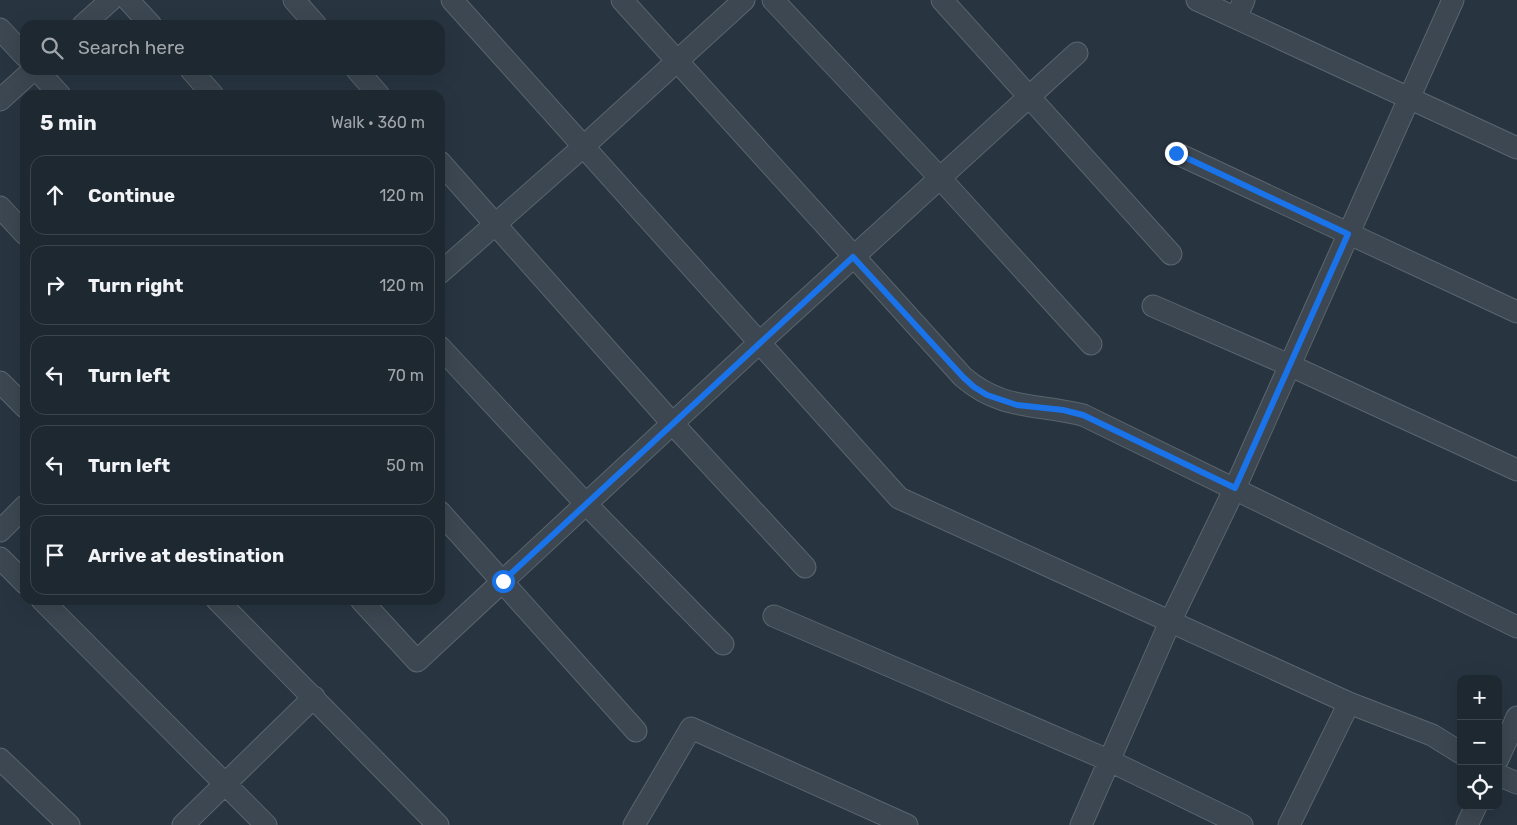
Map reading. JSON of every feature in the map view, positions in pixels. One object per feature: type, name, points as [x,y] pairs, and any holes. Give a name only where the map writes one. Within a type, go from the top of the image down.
[{"type":"street","points":[[89,20],[111,0]]},
{"type":"street","points":[[128,0],[146,20]]},
{"type":"street","points":[[294,0],[312,20]]},
{"type":"street","points":[[452,0],[899,498],[1349,703],[1432,735],[1457,751]]},
{"type":"street","points":[[622,0],[963,377],[987,395],[1017,405],[1063,410],[1083,415],[1517,627]]},
{"type":"street","points":[[445,269],[584,146],[744,0]]},
{"type":"street","points":[[773,0],[940,178],[1091,344]]},
{"type":"street","points":[[942,0],[1171,254]]},
{"type":"street","points":[[1197,0],[1240,9],[1409,98],[1517,148]]},
{"type":"street","points":[[1081,825],[1170,622],[1235,488],[1453,0]]},
{"type":"street","points":[[0,29],[20,51]]},
{"type":"street","points":[[366,605],[417,661],[672,423],[1077,53]]},
{"type":"street","points":[[0,100],[27,75]]},
{"type":"street","points":[[42,75],[56,90]]},
{"type":"street","points":[[195,75],[209,90]]},
{"type":"street","points":[[361,75],[375,90]]},
{"type":"street","points":[[1176,153],[1517,312]]},
{"type":"street","points":[[445,168],[672,423],[805,566]]},
{"type":"street","points":[[0,207],[20,229]]},
{"type":"street","points":[[1153,306],[1289,365],[1517,470]]},
{"type":"street","points":[[445,352],[586,504],[722,644]]},
{"type":"street","points":[[0,382],[20,402]]},
{"type":"street","points":[[0,531],[20,511]]},
{"type":"street","points":[[445,517],[636,730]]},
{"type":"street","points":[[0,558],[20,578]]},
{"type":"street","points":[[47,605],[266,825]]},
{"type":"street","points":[[222,605],[438,825]]},
{"type":"street","points":[[774,616],[1108,760],[1242,825]]},
{"type":"street","points":[[183,825],[314,697]]},
{"type":"street","points":[[1289,825],[1349,703]]},
{"type":"street","points":[[1502,750],[1517,717]]},
{"type":"street","points":[[634,825],[691,728],[906,825]]},
{"type":"street","points":[[0,759],[69,825]]},
{"type":"street","points":[[1502,776],[1517,782]]},
{"type":"street","points":[[1467,825],[1474,810]]},
{"type":"route","points":[[503,581],[853,257],[963,377],[987,395],[1017,405],[1063,410],[1083,415],[1235,488],[1348,234],[1176,153]]}]
